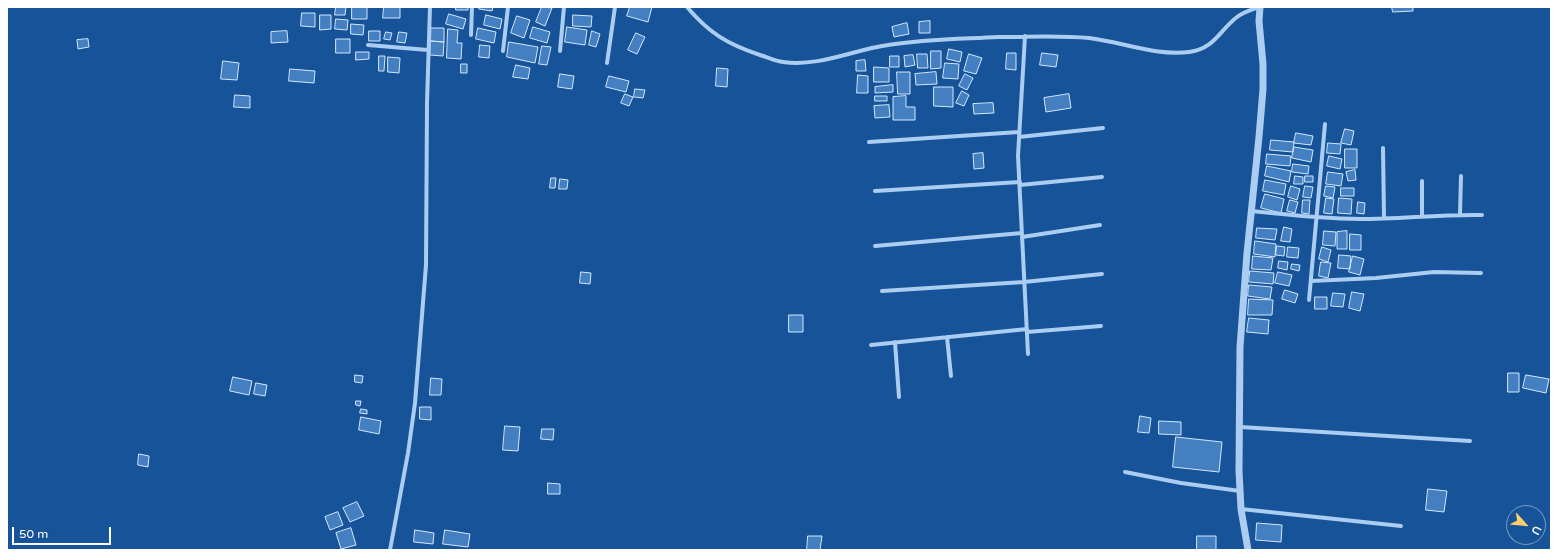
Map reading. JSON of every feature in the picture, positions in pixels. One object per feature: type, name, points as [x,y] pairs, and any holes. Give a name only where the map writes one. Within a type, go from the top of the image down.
[{"type":"street","points":[[390,550],[408,453],[414,410],[426,265],[428,50],[430,7]]},
{"type":"street","points":[[471,35],[472,7]]},
{"type":"street","points":[[503,51],[508,7]]},
{"type":"street","points":[[560,51],[564,7]]},
{"type":"street","points":[[607,63],[615,7]]},
{"type":"street","points":[[687,7],[706,29],[728,43],[755,53],[787,62],[805,63],[828,60],[879,46],[954,38],[1025,36],[1090,38],[1152,50],[1189,52],[1205,48],[1220,36],[1238,16],[1259,7],[1263,90],[1260,137],[1251,211],[1241,321],[1240,490],[1248,550]]},
{"type":"street","points":[[1025,36],[1019,134],[1028,354]]},
{"type":"street","points":[[368,45],[428,50]]},
{"type":"street","points":[[1309,300],[1324,124]]},
{"type":"street","points":[[869,142],[1103,128]]},
{"type":"street","points":[[1383,148],[1384,218]]},
{"type":"street","points":[[1460,214],[1462,176]]},
{"type":"street","points":[[875,191],[1020,184],[1102,177]]},
{"type":"street","points":[[1422,181],[1422,216]]},
{"type":"street","points":[[1251,211],[1316,218],[1384,218],[1460,214],[1482,215]]},
{"type":"street","points":[[875,246],[1022,235],[1100,225]]},
{"type":"street","points":[[1311,281],[1376,278],[1434,272],[1480,273]]},
{"type":"street","points":[[882,291],[1024,282],[1102,274]]},
{"type":"street","points":[[871,345],[947,337],[1101,326]]},
{"type":"street","points":[[947,337],[951,376]]},
{"type":"street","points":[[895,342],[899,397]]},
{"type":"street","points":[[1240,427],[1470,441]]},
{"type":"street","points":[[1125,472],[1181,482],[1240,490]]},
{"type":"street","points":[[1242,509],[1401,526]]},
{"type":"building","points":[[336,7],[346,7],[345,15],[335,15]]},
{"type":"building","points":[[352,7],[367,7],[367,19],[352,19]]},
{"type":"building","points":[[384,7],[400,7],[400,18],[383,18]]},
{"type":"building","points":[[456,7],[468,7],[468,10],[456,10]]},
{"type":"building","points":[[480,7],[493,7],[492,11],[479,9]]},
{"type":"building","points":[[542,7],[552,8],[545,26],[536,22]]},
{"type":"building","points":[[630,7],[652,7],[648,22],[627,16]]},
{"type":"building","points":[[1392,7],[1413,7],[1413,11],[1393,12]]},
{"type":"building","points":[[302,13],[315,13],[315,27],[301,26]]},
{"type":"building","points":[[449,14],[466,19],[463,29],[446,24]]},
{"type":"building","points":[[320,15],[331,15],[331,29],[320,30]]},
{"type":"building","points":[[486,15],[502,19],[500,29],[484,25]]},
{"type":"building","points":[[573,15],[592,16],[591,27],[573,26]]},
{"type":"building","points":[[517,16],[530,20],[524,38],[511,33]]},
{"type":"building","points":[[336,19],[348,20],[347,30],[335,29]]},
{"type":"building","points":[[930,21],[930,33],[919,33],[919,22]]},
{"type":"building","points":[[907,23],[909,34],[894,37],[892,27]]},
{"type":"building","points":[[351,24],[364,25],[363,35],[351,34]]},
{"type":"building","points":[[533,27],[550,32],[547,43],[530,38]]},
{"type":"building","points":[[567,27],[587,30],[585,45],[565,42]]},
{"type":"building","points":[[431,28],[444,28],[444,42],[431,41]]},
{"type":"building","points":[[478,28],[496,32],[494,43],[476,39]]},
{"type":"building","points":[[448,29],[458,30],[457,43],[462,43],[461,59],[447,58]]},
{"type":"building","points":[[287,31],[288,42],[271,43],[271,32]]},
{"type":"building","points":[[369,31],[380,31],[380,41],[369,41]]},
{"type":"building","points":[[592,31],[600,34],[596,47],[589,45]]},
{"type":"building","points":[[386,32],[392,33],[390,40],[384,39]]},
{"type":"building","points":[[399,32],[407,33],[405,43],[397,42]]},
{"type":"building","points":[[636,33],[645,37],[637,54],[628,50]]},
{"type":"building","points":[[88,39],[89,47],[78,49],[77,40]]},
{"type":"building","points":[[336,39],[350,39],[350,53],[336,53]]},
{"type":"building","points":[[431,41],[444,42],[443,56],[430,55]]},
{"type":"building","points":[[509,42],[538,47],[535,63],[507,57]]},
{"type":"building","points":[[480,45],[490,46],[489,58],[479,57]]},
{"type":"building","points":[[542,46],[551,47],[547,65],[539,64]]},
{"type":"building","points":[[949,49],[962,52],[960,62],[947,59]]},
{"type":"building","points":[[931,51],[941,51],[941,68],[931,69]]},
{"type":"building","points":[[356,52],[369,52],[369,59],[356,60]]},
{"type":"building","points":[[1007,53],[1016,53],[1016,70],[1006,69]]},
{"type":"building","points":[[1042,53],[1058,55],[1056,67],[1040,65]]},
{"type":"building","points":[[917,54],[927,54],[928,68],[918,68]]},
{"type":"building","points":[[969,54],[982,58],[976,74],[964,71]]},
{"type":"building","points":[[913,55],[915,65],[905,67],[904,56]]},
{"type":"building","points":[[379,56],[385,56],[384,71],[379,71]]},
{"type":"building","points":[[890,56],[899,56],[899,67],[890,67]]},
{"type":"building","points":[[388,57],[400,58],[399,73],[388,72]]},
{"type":"building","points":[[865,60],[866,71],[856,71],[856,61]]},
{"type":"building","points":[[223,61],[239,63],[237,80],[221,79]]},
{"type":"building","points":[[945,63],[959,64],[958,79],[943,78]]},
{"type":"building","points":[[461,64],[467,64],[467,73],[461,73]]},
{"type":"building","points":[[516,65],[530,68],[528,79],[513,77]]},
{"type":"building","points":[[874,67],[889,68],[889,82],[874,82]]},
{"type":"building","points":[[717,68],[728,69],[727,87],[716,86]]},
{"type":"building","points":[[290,69],[315,71],[314,83],[289,81]]},
{"type":"building","points":[[897,72],[910,72],[910,94],[898,94]]},
{"type":"building","points":[[936,72],[937,84],[916,85],[915,74]]},
{"type":"building","points":[[560,74],[574,76],[572,89],[558,87]]},
{"type":"building","points":[[965,74],[973,78],[967,90],[959,86]]},
{"type":"building","points":[[858,75],[868,76],[868,93],[857,93]]},
{"type":"building","points":[[609,76],[629,81],[626,92],[606,87]]},
{"type":"building","points":[[893,85],[893,92],[875,93],[875,87]]},
{"type":"building","points":[[934,87],[953,87],[953,107],[934,106]]},
{"type":"building","points":[[635,89],[645,90],[643,98],[634,97]]},
{"type":"building","points":[[962,91],[969,95],[964,106],[956,103]]},
{"type":"building","points":[[625,94],[633,97],[629,106],[621,103]]},
{"type":"building","points":[[1069,94],[1071,108],[1046,112],[1044,98]]},
{"type":"building","points":[[235,95],[250,96],[250,108],[234,107]]},
{"type":"building","points":[[875,96],[887,96],[887,101],[875,101]]},
{"type":"building","points":[[906,96],[906,107],[915,107],[915,120],[893,120],[893,97]]},
{"type":"building","points":[[993,103],[994,113],[974,114],[973,104]]},
{"type":"building","points":[[889,105],[890,117],[875,118],[874,106]]},
{"type":"building","points":[[1345,129],[1354,131],[1351,145],[1341,143]]},
{"type":"building","points":[[1296,133],[1313,136],[1311,145],[1294,143]]},
{"type":"building","points":[[1271,140],[1294,142],[1293,152],[1270,150]]},
{"type":"building","points":[[1328,143],[1341,144],[1340,154],[1327,153]]},
{"type":"building","points":[[1294,147],[1313,150],[1311,162],[1292,158]]},
{"type":"building","points":[[1345,149],[1357,149],[1357,168],[1345,168]]},
{"type":"building","points":[[983,153],[984,168],[974,169],[973,154]]},
{"type":"building","points":[[1267,154],[1291,156],[1290,166],[1266,164]]},
{"type":"building","points":[[1329,156],[1342,159],[1340,169],[1327,166]]},
{"type":"building","points":[[1293,164],[1309,166],[1308,174],[1292,172]]},
{"type":"building","points":[[1267,166],[1291,171],[1289,182],[1265,176]]},
{"type":"building","points":[[1355,170],[1356,180],[1348,181],[1346,172]]},
{"type":"building","points":[[1328,172],[1343,174],[1341,186],[1326,184]]},
{"type":"building","points":[[1295,176],[1303,177],[1303,184],[1294,184]]},
{"type":"building","points":[[1305,176],[1313,176],[1313,182],[1305,182]]},
{"type":"building","points":[[551,178],[556,178],[555,188],[550,188]]},
{"type":"building","points":[[560,179],[568,180],[567,189],[559,189]]},
{"type":"building","points":[[1265,180],[1286,184],[1284,195],[1263,191]]},
{"type":"building","points":[[1291,186],[1300,189],[1297,200],[1288,197]]},
{"type":"building","points":[[1305,186],[1313,187],[1311,198],[1303,197]]},
{"type":"building","points":[[1326,186],[1335,187],[1333,198],[1324,196]]},
{"type":"building","points":[[1341,188],[1354,188],[1354,196],[1341,196]]},
{"type":"building","points":[[1265,194],[1284,199],[1281,213],[1261,208]]},
{"type":"building","points":[[1326,198],[1334,199],[1332,214],[1324,213]]},
{"type":"building","points":[[1339,198],[1352,199],[1351,214],[1338,213]]},
{"type":"building","points":[[1290,200],[1298,202],[1295,213],[1287,211]]},
{"type":"building","points":[[1303,200],[1310,200],[1309,214],[1302,213]]},
{"type":"building","points":[[1358,202],[1365,203],[1364,214],[1357,213]]},
{"type":"building","points":[[1284,227],[1292,229],[1290,242],[1281,241]]},
{"type":"building","points":[[1257,228],[1277,229],[1275,240],[1256,238]]},
{"type":"building","points":[[1324,231],[1336,232],[1335,246],[1323,245]]},
{"type":"building","points":[[1347,231],[1347,249],[1337,249],[1337,232]]},
{"type":"building","points":[[1350,234],[1361,235],[1361,250],[1350,250]]},
{"type":"building","points":[[1255,241],[1276,244],[1275,257],[1254,254]]},
{"type":"building","points":[[1277,246],[1285,247],[1284,256],[1276,255]]},
{"type":"building","points":[[1288,247],[1299,248],[1298,258],[1287,257]]},
{"type":"building","points":[[1322,247],[1331,250],[1328,262],[1319,259]]},
{"type":"building","points":[[1339,255],[1351,256],[1350,269],[1338,268]]},
{"type":"building","points":[[1253,256],[1273,258],[1271,270],[1252,269]]},
{"type":"building","points":[[1353,256],[1364,259],[1360,275],[1349,272]]},
{"type":"building","points":[[1279,261],[1288,262],[1287,270],[1278,268]]},
{"type":"building","points":[[1321,262],[1331,263],[1328,278],[1319,276]]},
{"type":"building","points":[[1292,264],[1300,265],[1299,271],[1291,269]]},
{"type":"building","points":[[1250,271],[1274,273],[1273,284],[1249,282]]},
{"type":"building","points":[[581,272],[591,273],[590,284],[580,283]]},
{"type":"building","points":[[1278,272],[1292,275],[1289,286],[1275,283]]},
{"type":"building","points":[[1249,285],[1272,287],[1270,299],[1248,296]]},
{"type":"building","points":[[1285,290],[1298,294],[1295,303],[1282,299]]},
{"type":"building","points":[[1352,292],[1364,294],[1360,311],[1349,308]]},
{"type":"building","points":[[1333,293],[1345,294],[1343,307],[1331,306]]},
{"type":"building","points":[[1315,297],[1327,297],[1327,309],[1315,309]]},
{"type":"building","points":[[1249,299],[1273,300],[1272,315],[1248,315]]},
{"type":"building","points":[[789,315],[803,315],[803,332],[789,332]]},
{"type":"building","points":[[1249,318],[1269,320],[1268,334],[1247,332]]},
{"type":"building","points":[[1508,373],[1519,373],[1519,392],[1508,392]]},
{"type":"building","points":[[355,375],[363,376],[362,383],[355,382]]},
{"type":"building","points":[[1526,375],[1549,379],[1546,393],[1523,388]]},
{"type":"building","points":[[233,377],[252,381],[249,395],[230,391]]},
{"type":"building","points":[[431,378],[442,379],[441,395],[430,395]]},
{"type":"building","points":[[256,383],[267,385],[265,396],[254,394]]},
{"type":"building","points":[[356,401],[361,401],[360,406],[356,405]]},
{"type":"building","points":[[420,407],[431,407],[431,420],[420,419]]},
{"type":"building","points":[[361,409],[367,410],[367,414],[360,413]]},
{"type":"building","points":[[1140,416],[1151,418],[1149,433],[1138,432]]},
{"type":"building","points":[[361,417],[381,421],[379,434],[359,430]]},
{"type":"building","points":[[1159,421],[1181,422],[1181,435],[1159,434]]},
{"type":"building","points":[[505,426],[520,427],[518,451],[503,450]]},
{"type":"building","points":[[542,429],[554,429],[553,440],[541,439]]},
{"type":"building","points":[[1176,437],[1222,442],[1219,472],[1173,467]]},
{"type":"building","points":[[139,454],[149,456],[148,467],[138,465]]},
{"type":"building","points":[[548,483],[560,484],[560,494],[548,494]]},
{"type":"building","points":[[1428,489],[1447,491],[1444,512],[1426,510]]},
{"type":"building","points":[[357,502],[364,516],[350,522],[343,508]]},
{"type":"building","points":[[338,512],[343,525],[330,530],[325,517]]},
{"type":"building","points":[[1257,523],[1282,525],[1281,542],[1256,540]]},
{"type":"building","points":[[351,528],[356,545],[341,549],[336,533]]},
{"type":"building","points":[[415,530],[434,533],[433,544],[414,542]]},
{"type":"building","points":[[445,530],[470,534],[468,547],[443,544]]},
{"type":"building","points":[[808,536],[822,536],[820,550],[807,550]]},
{"type":"building","points":[[1197,536],[1216,536],[1216,550],[1197,550]]}]
